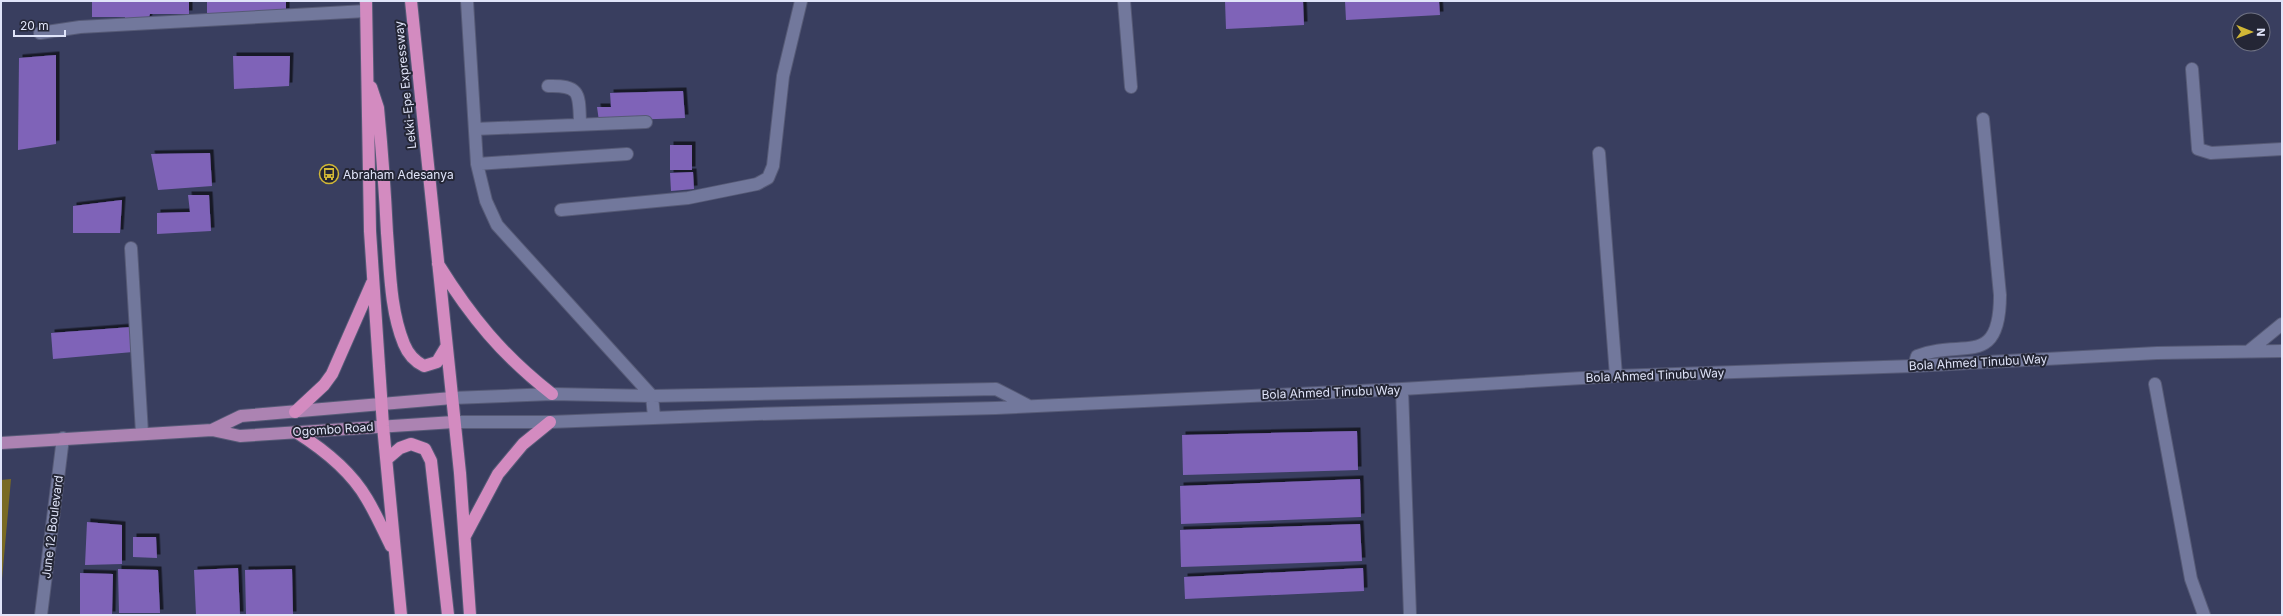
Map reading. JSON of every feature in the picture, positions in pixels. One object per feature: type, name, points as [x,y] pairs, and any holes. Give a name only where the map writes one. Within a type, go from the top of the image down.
[{"type":"highway","name":"Lekki-Epe Expressway","points":[[411,1],[452,398],[470,615]]},
{"type":"highway","points":[[366,6],[370,231],[383,426],[401,615]]},
{"type":"highway","points":[[367,77],[378,108],[390,277],[398,325],[404,345],[411,357],[424,366],[438,362],[446,347]]},
{"type":"highway","points":[[437,261],[460,298],[493,342],[522,371],[552,394]]},
{"type":"highway","points":[[295,412],[324,385],[332,374],[374,280]]},
{"type":"highway","points":[[464,537],[498,474],[523,444],[550,422]]},
{"type":"highway","points":[[296,432],[312,442],[351,477],[367,498],[394,552]]},
{"type":"highway","points":[[387,459],[400,448],[411,444],[425,449],[431,461],[448,615]]},
{"type":"main road","name":"Ogombo Road","points":[[212,430],[241,416],[452,398]]},
{"type":"main road","name":"Ogombo Road","points":[[1,443],[142,433],[212,430],[240,436],[454,422]]},
{"type":"street","points":[[467,1],[477,164],[486,201],[497,226],[652,396],[654,417]]},
{"type":"street","points":[[561,210],[688,198],[757,184],[768,178],[773,166],[784,76],[801,1]]},
{"type":"street","points":[[1124,1],[1131,87]]},
{"type":"street","points":[[40,33],[80,27],[366,6]]},
{"type":"street","points":[[2192,70],[2198,149],[2211,153],[2282,149]]},
{"type":"street","points":[[548,86],[566,86],[575,92],[579,100],[580,123]]},
{"type":"street","points":[[1914,366],[1917,356],[1927,352],[1976,349],[1995,334],[1999,322],[2000,295],[1983,120]]},
{"type":"street","points":[[475,129],[580,123],[646,122]]},
{"type":"street","points":[[1599,153],[1616,376]]},
{"type":"street","points":[[477,164],[627,154]]},
{"type":"street","points":[[130,248],[142,433]]},
{"type":"street","points":[[2249,350],[2282,324]]},
{"type":"street","name":"Bola Ahmed Tinubu Way","points":[[454,422],[550,422],[654,417],[1028,406],[1402,389],[1616,376],[1914,366],[2156,353],[2249,350],[2282,351]]},
{"type":"street","points":[[2154,384],[2191,579],[2204,615]]},
{"type":"street","points":[[452,398],[552,394],[652,396],[996,389],[1028,406]]},
{"type":"street","points":[[1402,389],[1410,615]]},
{"type":"street","name":"June 12 Boulevard","points":[[41,615],[63,438]]},
{"type":"shaded area","points":[[11,479],[1,590],[1,480]]},
{"type":"building","points":[[92,1],[189,1],[189,14],[150,14],[148,20],[125,22],[125,17],[92,17]]},
{"type":"building","points":[[207,1],[286,1],[286,12],[207,15]]},
{"type":"building","points":[[1225,1],[1303,1],[1304,25],[1226,29]]},
{"type":"building","points":[[1345,1],[1439,1],[1440,15],[1346,20]]},
{"type":"building","points":[[56,55],[56,144],[18,150],[19,58]]},
{"type":"building","points":[[233,56],[290,56],[289,86],[234,89]]},
{"type":"building","points":[[683,91],[685,118],[599,121],[597,107],[611,107],[610,93]]},
{"type":"building","points":[[670,145],[692,145],[692,170],[670,170]]},
{"type":"building","points":[[210,153],[212,186],[158,190],[151,154]]},
{"type":"building","points":[[693,172],[694,189],[671,191],[670,173]]},
{"type":"building","points":[[188,195],[209,195],[211,231],[157,234],[157,213],[190,212]]},
{"type":"building","points":[[122,200],[120,233],[73,233],[73,206]]},
{"type":"building","points":[[131,327],[133,352],[53,359],[51,333]]},
{"type":"building","points":[[1357,431],[1358,470],[1183,475],[1182,435]]},
{"type":"building","points":[[1360,479],[1361,517],[1181,524],[1180,486]]},
{"type":"building","points":[[87,522],[122,525],[122,564],[85,565]]},
{"type":"building","points":[[1360,524],[1362,561],[1181,567],[1180,530]]},
{"type":"building","points":[[133,537],[156,537],[157,558],[133,557]]},
{"type":"building","points":[[238,568],[240,615],[196,615],[194,570]]},
{"type":"building","points":[[1363,568],[1364,591],[1185,599],[1184,577]]},
{"type":"building","points":[[118,569],[158,570],[160,613],[119,613]]},
{"type":"building","points":[[292,569],[293,615],[246,615],[245,570]]},
{"type":"building","points":[[80,573],[113,574],[112,615],[80,614]]},
{"type":"place","name":"Abraham Adesanya","points":[[329,174]]}]
